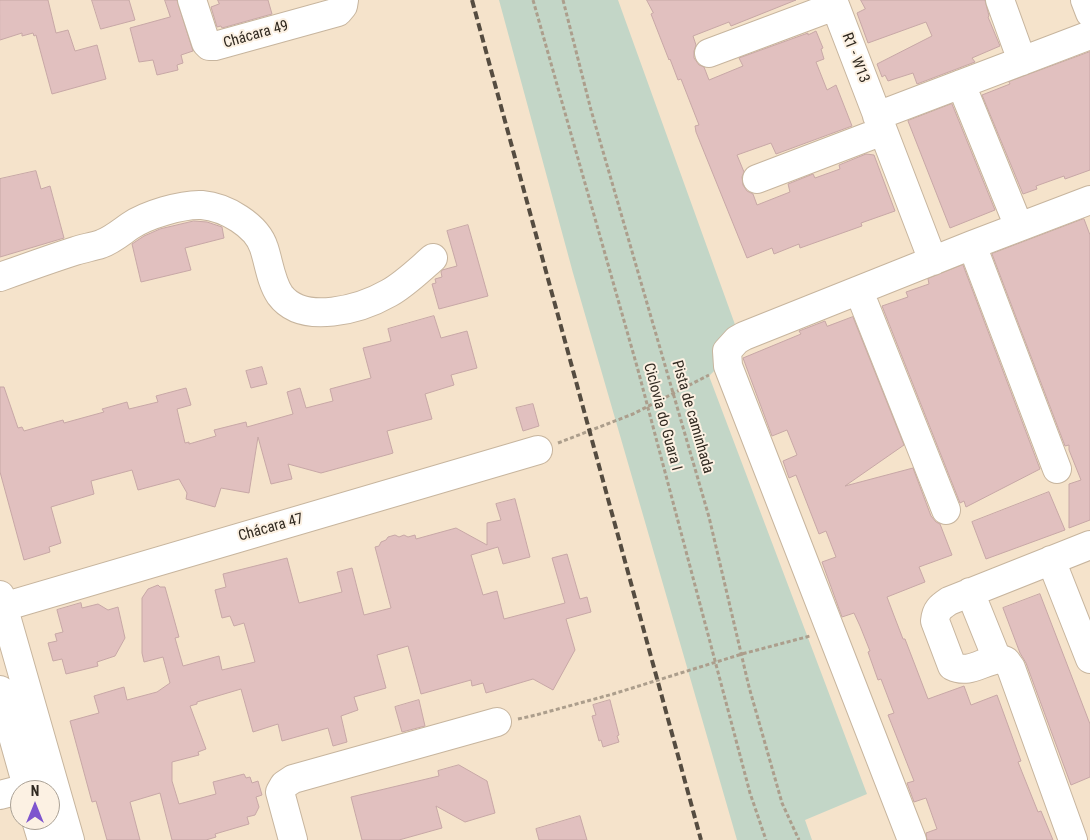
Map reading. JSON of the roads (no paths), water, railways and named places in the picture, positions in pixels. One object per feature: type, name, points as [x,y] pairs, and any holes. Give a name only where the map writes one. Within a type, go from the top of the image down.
[{"type":"street","name":"Chácara 49","points":[[192,0],[206,43],[209,46],[215,46],[338,12],[343,6],[344,0]]},
{"type":"street","points":[[1000,0],[1022,61]]},
{"type":"street","points":[[1085,0],[1090,13]]},
{"type":"street","points":[[709,53],[834,3]]},
{"type":"street","name":"R1 - W13","points":[[834,3],[933,261]]},
{"type":"street","points":[[757,179],[880,124],[962,84],[1090,35]]},
{"type":"street","points":[[962,84],[1019,227]]},
{"type":"street","points":[[912,840],[728,366],[727,351],[737,340],[972,245],[1090,200]]},
{"type":"street","points":[[0,277],[75,251],[99,245],[135,223],[151,216],[192,206],[211,207],[226,212],[243,222],[256,234],[264,246],[275,285],[280,295],[288,303],[302,310],[317,313],[335,311],[371,301],[389,293],[404,283],[433,258]]},
{"type":"street","points":[[972,245],[1057,469]]},
{"type":"street","points":[[860,291],[946,510]]},
{"type":"street","name":"Chácara 47","points":[[2,601],[538,450]]},
{"type":"street","points":[[1072,840],[1011,668],[1006,661],[997,659],[966,670],[952,666],[935,621],[935,614],[940,606],[970,592],[1090,544]]},
{"type":"street","points":[[1051,560],[1090,659]]},
{"type":"street","points":[[970,592],[997,659]]},
{"type":"street","points":[[2,601],[70,840]]},
{"type":"street","points":[[0,690],[25,780]]},
{"type":"street","points":[[291,840],[280,792],[284,785],[293,779],[497,722]]},
{"type":"railway","points":[[472,0],[701,840]]}]
